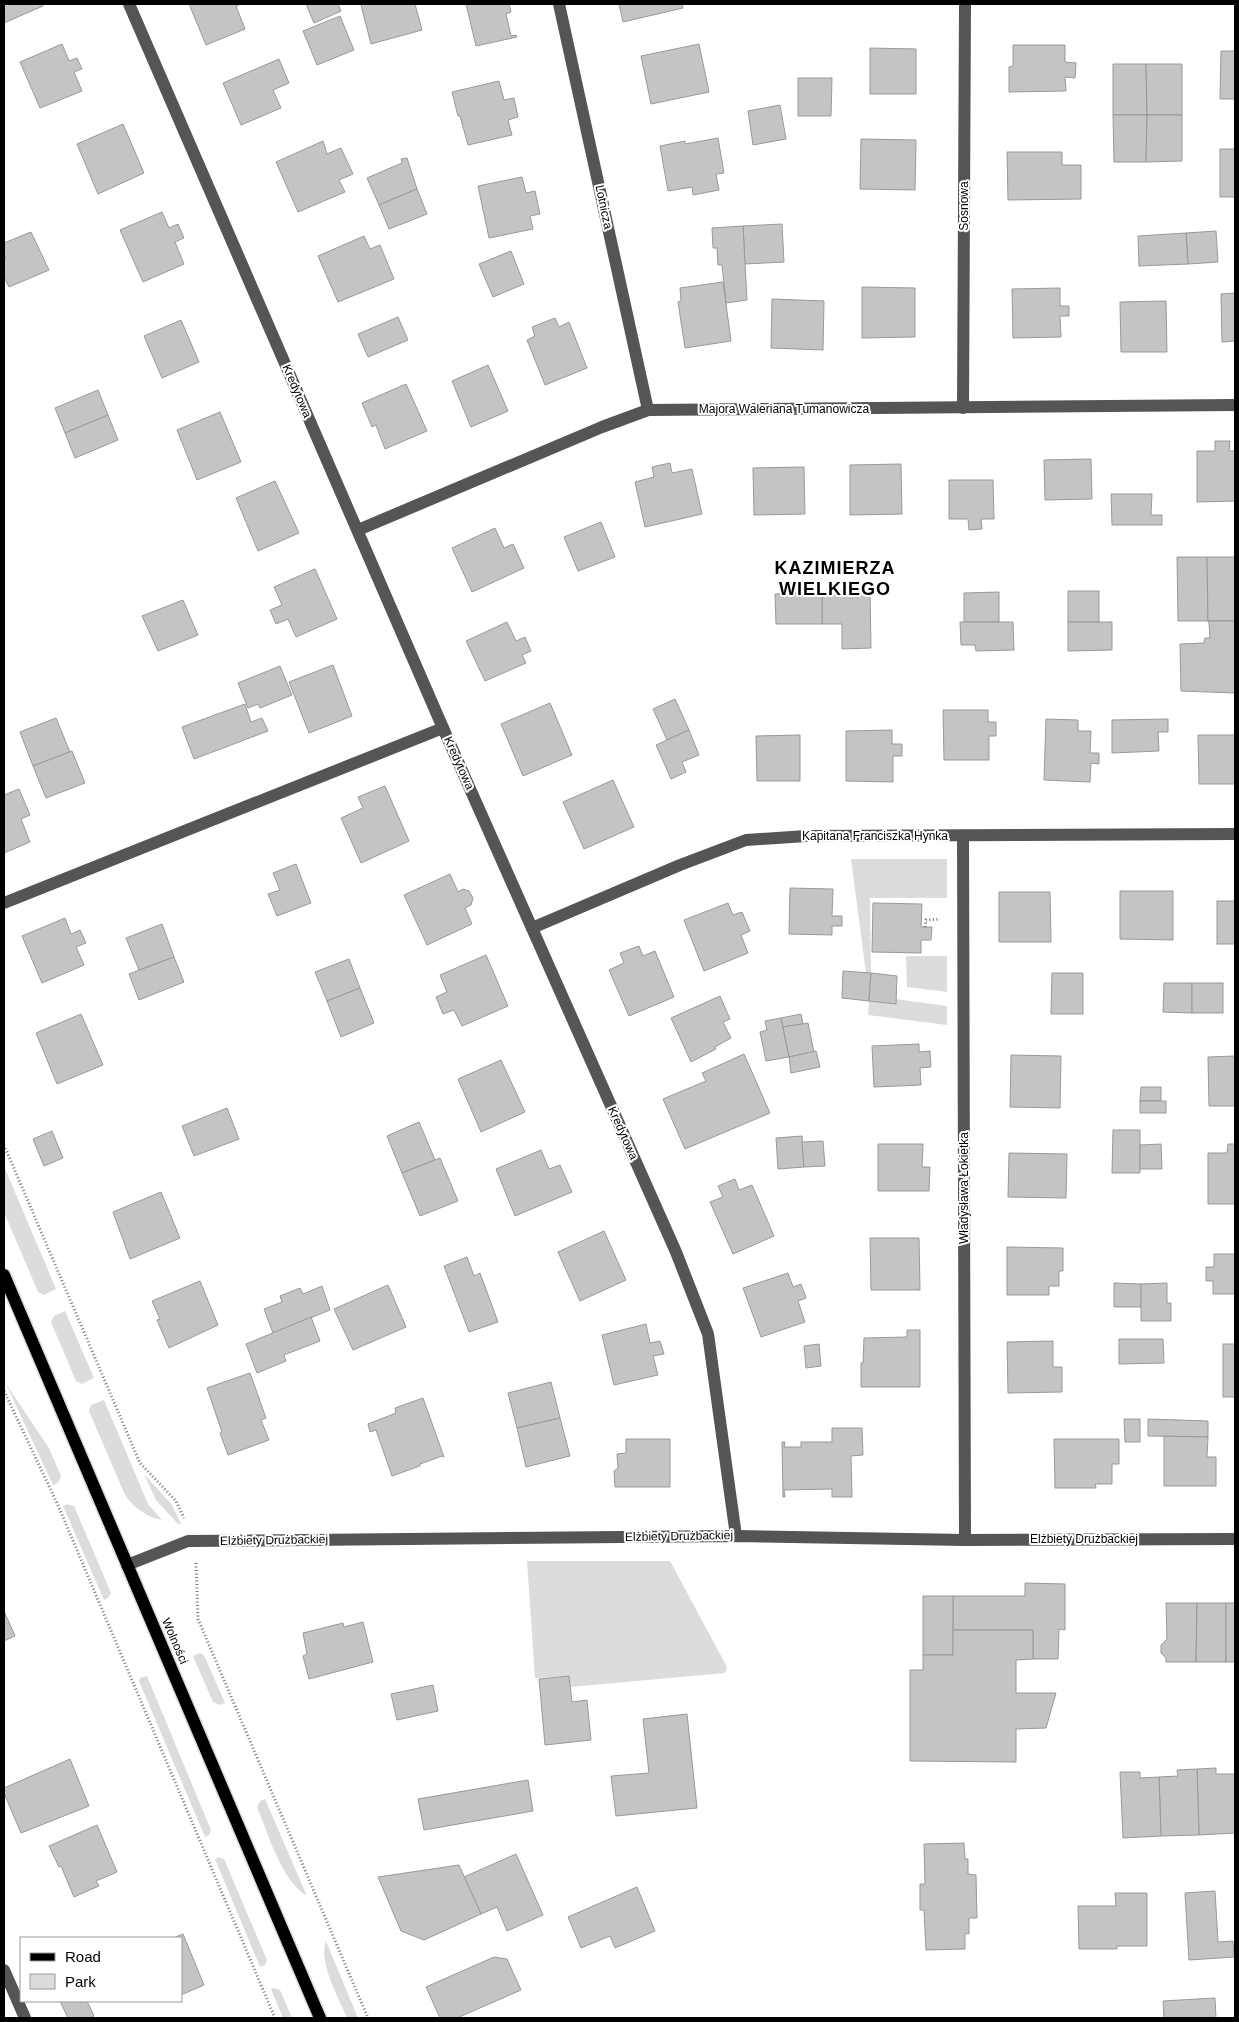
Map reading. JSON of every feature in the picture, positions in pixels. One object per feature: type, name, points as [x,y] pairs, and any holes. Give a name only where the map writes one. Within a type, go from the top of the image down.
[{"type":"main road","name":"Wolności","points":[[4,1275],[320,2018]]},
{"type":"street","name":"Kredytowa","points":[[129,4],[443,728],[676,1252],[708,1334],[736,1536]]},
{"type":"street","name":"Lotnicza","points":[[559,4],[648,410]]},
{"type":"street","name":"Sosnowa","points":[[963,408],[964,4]]},
{"type":"street","name":"Majora Waleriana Tumanowicza","points":[[358,530],[602,427],[648,410],[1235,405]]},
{"type":"street","points":[[4,902],[443,728]]},
{"type":"street","name":"Kapitana Franciszka Hynka","points":[[532,928],[680,864],[746,840],[806,836],[1235,834]]},
{"type":"street","name":"Władysława Łokietka","points":[[963,836],[965,1540]]},
{"type":"street","name":"Elżbiety Drużbackiej","points":[[127,1566],[188,1541],[736,1536],[965,1540],[1235,1539]]},
{"type":"street","points":[[4,1970],[25,2018]]},
{"type":"path","points":[[4,1144],[140,1463],[176,1501],[184,1520],[182,1525]]},
{"type":"path","points":[[4,1390],[57,1503],[274,2018]]},
{"type":"path","points":[[196,1561],[198,1618],[368,2018]]},
{"type":"green space","points":[[851,859],[947,859],[947,898],[870,898],[871,973],[866,973]]},
{"type":"green space","points":[[906,956],[947,956],[947,992],[907,987]]},
{"type":"green space","points":[[896,999],[947,1006],[947,1025],[868,1015],[869,1001],[895,1004]]},
{"type":"green space","points":[[4,1166],[56,1289],[44,1295],[38,1292],[4,1212]]},
{"type":"green space","points":[[65,1311],[94,1378],[82,1384],[76,1381],[51,1322],[54,1316]]},
{"type":"green space","points":[[6,1384],[49,1448],[61,1476],[58,1483],[53,1485]]},
{"type":"green space","points":[[104,1400],[148,1504],[162,1520],[151,1517],[141,1511],[125,1495],[89,1411],[91,1405]]},
{"type":"green space","points":[[144,1474],[172,1505],[181,1524],[178,1524],[156,1500]]},
{"type":"green space","points":[[67,1504],[74,1506],[111,1593],[104,1600],[63,1506]]},
{"type":"green space","points":[[527,1561],[670,1561],[727,1667],[725,1673],[570,1687],[569,1676],[535,1678]]},
{"type":"green space","points":[[200,1653],[204,1655],[225,1703],[219,1705],[213,1702],[193,1656]]},
{"type":"green space","points":[[147,1676],[211,1830],[209,1835],[205,1837],[139,1681],[140,1678]]},
{"type":"green space","points":[[265,1799],[307,1896],[290,1880],[271,1843],[257,1807],[260,1801]]},
{"type":"green space","points":[[219,1857],[224,1859],[267,1960],[265,1965],[260,1967],[215,1859]]},
{"type":"green space","points":[[326,1941],[358,2018],[347,2018],[335,1991],[325,1960],[324,1950]]},
{"type":"green space","points":[[271,1989],[280,1990],[292,2018],[283,2018]]},
{"type":"building","points":[[4,4],[43,4],[43,6],[4,23]]},
{"type":"building","points":[[189,4],[241,4],[236,6],[245,29],[206,45]]},
{"type":"building","points":[[306,4],[338,4],[341,11],[314,23]]},
{"type":"building","points":[[415,4],[422,30],[371,44],[361,5]]},
{"type":"building","points":[[466,4],[509,4],[511,12],[506,14],[511,36],[516,35],[517,37],[476,46]]},
{"type":"building","points":[[619,4],[682,4],[683,8],[623,22]]},
{"type":"building","points":[[340,16],[354,50],[317,65],[303,31]]},
{"type":"building","points":[[62,44],[69,61],[77,58],[82,69],[74,72],[82,91],[40,108],[20,62]]},
{"type":"building","points":[[699,44],[709,92],[651,104],[641,56]]},
{"type":"building","points":[[1013,45],[1065,45],[1065,62],[1076,63],[1075,78],[1065,77],[1066,91],[1009,92],[1009,67],[1013,66]]},
{"type":"building","points":[[870,48],[916,49],[916,94],[870,94]]},
{"type":"building","points":[[1221,51],[1235,51],[1235,99],[1220,99]]},
{"type":"building","points":[[279,59],[289,83],[273,90],[281,108],[241,125],[223,83]]},
{"type":"building","points":[[1113,64],[1146,64],[1147,115],[1113,115]]},
{"type":"building","points":[[1146,64],[1182,64],[1182,115],[1147,115]]},
{"type":"building","points":[[798,78],[832,78],[831,116],[798,116]]},
{"type":"building","points":[[499,81],[504,100],[514,98],[518,117],[508,120],[512,135],[468,145],[452,92]]},
{"type":"building","points":[[780,105],[786,139],[753,145],[748,111]]},
{"type":"building","points":[[1113,115],[1147,115],[1146,162],[1114,162]]},
{"type":"building","points":[[1147,115],[1182,115],[1182,161],[1146,162]]},
{"type":"building","points":[[123,124],[144,173],[98,194],[77,144]]},
{"type":"building","points":[[718,138],[724,173],[716,174],[719,190],[693,195],[692,187],[668,191],[660,146],[685,141],[685,144]]},
{"type":"building","points":[[861,139],[916,140],[915,190],[860,189]]},
{"type":"building","points":[[323,141],[327,154],[341,148],[353,174],[339,180],[345,192],[298,212],[276,162]]},
{"type":"building","points":[[1220,149],[1235,149],[1235,197],[1220,197]]},
{"type":"building","points":[[1007,152],[1062,152],[1062,165],[1081,165],[1081,199],[1008,200]]},
{"type":"building","points":[[407,158],[417,189],[379,205],[367,178],[402,163],[401,159]]},
{"type":"building","points":[[522,177],[526,193],[535,191],[540,214],[530,216],[533,229],[489,238],[478,186]]},
{"type":"building","points":[[417,189],[427,214],[389,229],[379,205]]},
{"type":"building","points":[[162,212],[169,228],[178,224],[184,238],[175,242],[184,264],[143,282],[120,230]]},
{"type":"building","points":[[782,224],[784,262],[745,264],[743,226]]},
{"type":"building","points":[[743,226],[747,300],[726,303],[722,265],[718,265],[717,248],[713,248],[712,228]]},
{"type":"building","points":[[1216,231],[1218,262],[1188,264],[1186,233]]},
{"type":"building","points":[[31,232],[49,270],[9,287],[4,277],[4,259],[6,258],[4,243]]},
{"type":"building","points":[[1186,233],[1188,264],[1139,266],[1138,236]]},
{"type":"building","points":[[364,236],[370,249],[380,245],[394,279],[338,302],[318,256]]},
{"type":"building","points":[[511,251],[524,284],[493,297],[479,264]]},
{"type":"building","points":[[723,282],[731,341],[685,348],[678,302],[681,301],[680,288]]},
{"type":"building","points":[[862,287],[915,288],[915,337],[862,338]]},
{"type":"building","points":[[1060,288],[1060,306],[1069,306],[1069,316],[1060,316],[1061,337],[1013,338],[1012,289]]},
{"type":"building","points":[[1235,293],[1235,341],[1222,342],[1221,294]]},
{"type":"building","points":[[772,299],[824,301],[823,350],[771,348]]},
{"type":"building","points":[[1166,301],[1167,352],[1121,352],[1120,302]]},
{"type":"building","points":[[398,317],[408,340],[368,357],[358,334]]},
{"type":"building","points":[[555,318],[559,327],[569,322],[587,368],[545,385],[527,340],[535,336],[532,327]]},
{"type":"building","points":[[181,320],[199,362],[162,378],[144,336]]},
{"type":"building","points":[[488,365],[508,411],[471,427],[452,381]]},
{"type":"building","points":[[406,384],[427,431],[385,449],[376,425],[372,427],[362,403]]},
{"type":"building","points":[[98,390],[108,415],[65,433],[55,408]]},
{"type":"building","points":[[220,412],[241,462],[197,480],[177,430]]},
{"type":"building","points":[[108,415],[118,440],[75,458],[65,433]]},
{"type":"building","points":[[1215,441],[1230,441],[1229,451],[1235,451],[1235,501],[1197,502],[1197,451],[1215,451]]},
{"type":"building","points":[[1091,459],[1092,499],[1045,500],[1044,460]]},
{"type":"building","points":[[670,463],[672,473],[692,469],[702,514],[645,527],[635,482],[654,477],[652,467]]},
{"type":"building","points":[[901,464],[902,514],[850,515],[850,465]]},
{"type":"building","points":[[804,467],[805,514],[754,515],[753,468]]},
{"type":"building","points":[[949,480],[993,480],[994,519],[981,519],[982,529],[969,530],[968,519],[949,519]]},
{"type":"building","points":[[275,481],[299,533],[258,551],[236,498]]},
{"type":"building","points":[[1111,494],[1152,494],[1151,515],[1162,515],[1162,525],[1112,525]]},
{"type":"building","points":[[601,522],[615,557],[578,571],[564,537]]},
{"type":"building","points":[[495,528],[504,548],[513,544],[524,568],[472,592],[452,548]]},
{"type":"building","points":[[1177,557],[1207,557],[1208,621],[1178,621]]},
{"type":"building","points":[[1207,557],[1235,557],[1235,621],[1208,621]]},
{"type":"building","points":[[315,569],[337,619],[296,637],[288,619],[276,624],[270,610],[282,605],[274,587]]},
{"type":"building","points":[[870,591],[871,648],[842,649],[842,624],[822,624],[822,592]]},
{"type":"building","points":[[1068,591],[1099,591],[1099,622],[1068,622]]},
{"type":"building","points":[[822,592],[822,624],[776,624],[775,594]]},
{"type":"building","points":[[999,592],[999,622],[964,622],[964,593]]},
{"type":"building","points":[[183,600],[198,635],[158,651],[142,616]]},
{"type":"building","points":[[1208,621],[1235,621],[1235,693],[1181,691],[1180,644],[1204,643],[1205,638],[1210,638]]},
{"type":"building","points":[[507,622],[516,641],[525,637],[531,651],[522,655],[526,663],[485,681],[466,641]]},
{"type":"building","points":[[960,622],[1013,622],[1014,650],[976,651],[975,645],[961,645]]},
{"type":"building","points":[[1068,622],[1112,622],[1112,650],[1068,651]]},
{"type":"building","points":[[333,665],[352,716],[309,733],[289,682]]},
{"type":"building","points":[[280,666],[292,695],[260,708],[258,704],[248,708],[238,683]]},
{"type":"building","points":[[675,699],[689,730],[667,740],[653,709]]},
{"type":"building","points":[[550,703],[572,755],[523,776],[501,724]]},
{"type":"building","points":[[245,704],[251,722],[262,718],[268,731],[194,759],[182,727]]},
{"type":"building","points":[[943,710],[988,710],[988,722],[996,722],[996,736],[989,736],[989,760],[944,760]]},
{"type":"building","points":[[56,718],[70,752],[33,766],[20,732]]},
{"type":"building","points":[[1046,719],[1078,720],[1078,731],[1091,731],[1090,753],[1099,753],[1099,764],[1091,763],[1090,782],[1044,780]]},
{"type":"building","points":[[1168,719],[1168,732],[1158,732],[1159,751],[1112,753],[1112,720]]},
{"type":"building","points":[[689,730],[699,755],[682,762],[686,772],[671,779],[656,745]]},
{"type":"building","points":[[892,730],[892,744],[902,744],[902,756],[893,756],[893,782],[846,781],[846,731]]},
{"type":"building","points":[[800,735],[800,781],[757,781],[756,736]]},
{"type":"building","points":[[1198,735],[1235,735],[1235,784],[1199,784]]},
{"type":"building","points":[[72,751],[85,783],[46,798],[33,766]]},
{"type":"building","points":[[613,780],[634,827],[584,849],[563,802]]},
{"type":"building","points":[[385,786],[409,841],[361,863],[341,818],[363,808],[358,797]]},
{"type":"building","points":[[19,789],[30,815],[21,819],[30,842],[4,853],[4,795]]},
{"type":"building","points":[[296,864],[311,903],[277,916],[268,894],[280,890],[273,873]]},
{"type":"building","points":[[450,874],[458,892],[463,889],[469,891],[473,898],[471,905],[465,908],[472,924],[427,945],[404,895]]},
{"type":"building","points":[[790,888],[833,889],[832,916],[842,916],[842,926],[832,926],[832,935],[789,934]]},
{"type":"building","points":[[1120,891],[1173,891],[1173,940],[1120,939]]},
{"type":"building","points":[[999,892],[1050,892],[1051,942],[999,942]]},
{"type":"building","points":[[1217,901],[1235,901],[1235,944],[1217,944]]},
{"type":"building","points":[[728,903],[733,915],[742,912],[750,931],[741,935],[748,953],[704,971],[684,920]]},
{"type":"building","points":[[873,903],[922,904],[921,927],[932,927],[931,940],[921,940],[921,953],[872,952]]},
{"type":"building","points":[[65,918],[71,934],[80,930],[86,943],[76,947],[84,965],[42,983],[22,936]]},
{"type":"building","points":[[162,924],[174,957],[139,970],[126,938]]},
{"type":"building","points":[[639,946],[643,956],[655,951],[674,997],[629,1016],[609,970],[624,963],[620,953]]},
{"type":"building","points":[[486,955],[508,1006],[462,1026],[454,1010],[443,1014],[436,997],[447,992],[440,975]]},
{"type":"building","points":[[174,957],[184,982],[139,1000],[129,974]]},
{"type":"building","points":[[349,959],[360,988],[327,1001],[315,972]]},
{"type":"building","points":[[843,971],[871,973],[869,1001],[842,998]]},
{"type":"building","points":[[871,973],[897,976],[896,1004],[869,1001]]},
{"type":"building","points":[[1052,973],[1083,973],[1083,1014],[1051,1014]]},
{"type":"building","points":[[1164,983],[1192,983],[1192,1013],[1163,1012]]},
{"type":"building","points":[[1192,983],[1223,983],[1223,1013],[1192,1013]]},
{"type":"building","points":[[360,988],[374,1023],[341,1037],[327,1001]]},
{"type":"building","points":[[720,996],[730,1019],[723,1022],[731,1038],[715,1047],[716,1049],[691,1062],[671,1018]]},
{"type":"building","points":[[81,1014],[103,1065],[57,1084],[36,1033]]},
{"type":"building","points":[[801,1014],[803,1024],[783,1027],[781,1018]]},
{"type":"building","points":[[781,1018],[789,1057],[766,1061],[760,1032],[767,1030],[765,1021]]},
{"type":"building","points":[[808,1023],[814,1052],[789,1057],[783,1027]]},
{"type":"building","points":[[919,1044],[919,1052],[930,1051],[931,1067],[920,1068],[921,1085],[874,1087],[872,1046]]},
{"type":"building","points":[[816,1051],[820,1067],[791,1073],[789,1057]]},
{"type":"building","points":[[744,1054],[770,1113],[685,1149],[663,1099],[706,1081],[702,1073]]},
{"type":"building","points":[[1011,1055],[1061,1056],[1060,1108],[1010,1107]]},
{"type":"building","points":[[1235,1056],[1235,1106],[1209,1106],[1208,1057]]},
{"type":"building","points":[[501,1060],[525,1112],[481,1132],[458,1079]]},
{"type":"building","points":[[1141,1087],[1161,1087],[1161,1101],[1140,1101]]},
{"type":"building","points":[[1140,1101],[1166,1101],[1166,1113],[1140,1113]]},
{"type":"building","points":[[227,1108],[239,1139],[194,1156],[182,1126]]},
{"type":"building","points":[[419,1122],[435,1160],[402,1173],[387,1136]]},
{"type":"building","points":[[1113,1130],[1140,1130],[1140,1173],[1112,1173]]},
{"type":"building","points":[[52,1131],[63,1158],[44,1166],[33,1139]]},
{"type":"building","points":[[802,1136],[804,1167],[778,1169],[776,1138]]},
{"type":"building","points":[[823,1141],[825,1166],[804,1167],[802,1142]]},
{"type":"building","points":[[878,1144],[923,1144],[922,1167],[930,1167],[929,1191],[878,1191]]},
{"type":"building","points":[[1161,1144],[1162,1169],[1140,1169],[1140,1145]]},
{"type":"building","points":[[1228,1144],[1235,1144],[1235,1204],[1208,1204],[1208,1153],[1227,1153]]},
{"type":"building","points":[[541,1150],[549,1169],[560,1165],[572,1192],[515,1216],[496,1169]]},
{"type":"building","points":[[1009,1153],[1067,1154],[1066,1198],[1008,1197]]},
{"type":"building","points":[[440,1158],[458,1201],[420,1216],[402,1173]]},
{"type":"building","points":[[735,1179],[739,1190],[752,1185],[774,1236],[733,1254],[710,1202],[723,1197],[718,1186]]},
{"type":"building","points":[[161,1192],[180,1238],[130,1259],[113,1212]]},
{"type":"building","points":[[604,1231],[626,1280],[580,1301],[558,1252]]},
{"type":"building","points":[[870,1238],[919,1238],[920,1290],[871,1290]]},
{"type":"building","points":[[1007,1247],[1063,1248],[1063,1271],[1059,1271],[1059,1286],[1049,1286],[1049,1295],[1007,1295]]},
{"type":"building","points":[[1214,1254],[1235,1254],[1235,1294],[1213,1294],[1213,1281],[1206,1281],[1206,1267],[1214,1267]]},
{"type":"building","points":[[467,1257],[474,1276],[480,1273],[498,1322],[469,1332],[444,1266]]},
{"type":"building","points":[[788,1273],[793,1287],[801,1284],[806,1298],[798,1301],[805,1322],[761,1337],[743,1288]]},
{"type":"building","points":[[200,1281],[218,1325],[169,1348],[157,1320],[160,1319],[152,1301]]},
{"type":"building","points":[[1114,1283],[1141,1284],[1141,1307],[1114,1307]]},
{"type":"building","points":[[1167,1283],[1167,1303],[1171,1303],[1171,1321],[1141,1321],[1141,1284]]},
{"type":"building","points":[[388,1285],[406,1327],[353,1350],[334,1309]]},
{"type":"building","points":[[322,1286],[330,1310],[273,1333],[264,1309],[282,1302],[280,1296],[300,1288],[303,1294]]},
{"type":"building","points":[[311,1317],[320,1341],[284,1355],[286,1361],[257,1373],[246,1344]]},
{"type":"building","points":[[646,1324],[650,1343],[660,1341],[664,1354],[653,1356],[658,1375],[614,1385],[602,1335]]},
{"type":"building","points":[[907,1330],[920,1330],[920,1387],[861,1387],[864,1338],[907,1337]]},
{"type":"building","points":[[1119,1339],[1163,1339],[1164,1363],[1119,1364]]},
{"type":"building","points":[[1053,1341],[1053,1367],[1062,1367],[1062,1392],[1008,1393],[1007,1342]]},
{"type":"building","points":[[819,1344],[821,1366],[806,1368],[804,1346]]},
{"type":"building","points":[[1223,1344],[1235,1344],[1235,1397],[1223,1397]]},
{"type":"building","points":[[250,1373],[266,1418],[261,1420],[269,1440],[228,1455],[207,1388]]},
{"type":"building","points":[[551,1382],[560,1418],[517,1428],[508,1393]]},
{"type":"building","points":[[423,1398],[444,1457],[442,1456],[420,1464],[420,1466],[392,1476],[376,1430],[370,1432],[368,1424],[396,1413],[395,1408]]},
{"type":"building","points":[[560,1418],[570,1456],[526,1467],[517,1428]]},
{"type":"building","points":[[1124,1419],[1140,1419],[1140,1442],[1125,1442]]},
{"type":"building","points":[[1148,1419],[1208,1421],[1208,1437],[1148,1436]]},
{"type":"building","points":[[832,1428],[862,1428],[863,1455],[851,1456],[852,1497],[832,1497],[832,1489],[784,1490],[785,1497],[783,1497],[782,1442],[785,1442],[784,1447],[801,1447],[801,1442],[832,1442]]},
{"type":"building","points":[[1164,1436],[1208,1437],[1207,1457],[1216,1457],[1216,1486],[1164,1486]]},
{"type":"building","points":[[626,1439],[670,1439],[670,1487],[615,1487],[614,1471],[618,1468],[617,1454],[626,1453]]},
{"type":"building","points":[[1054,1439],[1119,1439],[1119,1464],[1112,1464],[1112,1484],[1095,1484],[1096,1488],[1055,1488]]},
{"type":"building","points":[[1025,1583],[1065,1584],[1065,1630],[1059,1629],[1058,1659],[1033,1659],[1033,1630],[953,1630],[953,1596],[1025,1596]]},
{"type":"building","points":[[923,1596],[953,1596],[953,1655],[923,1655]]},
{"type":"building","points":[[1166,1603],[1197,1603],[1196,1662],[1166,1662],[1166,1658],[1161,1653],[1161,1645],[1167,1639]]},
{"type":"building","points":[[1197,1603],[1226,1603],[1226,1662],[1196,1662]]},
{"type":"building","points":[[1226,1603],[1235,1603],[1235,1662],[1226,1662]]},
{"type":"building","points":[[4,1611],[15,1636],[4,1641]]},
{"type":"building","points":[[363,1622],[373,1662],[309,1679],[303,1656],[307,1654],[303,1633],[343,1623],[344,1627]]},
{"type":"building","points":[[953,1630],[1033,1630],[1033,1659],[1016,1660],[1016,1693],[1056,1693],[1046,1728],[1016,1729],[1016,1762],[910,1761],[910,1670],[923,1670],[923,1655],[953,1655]]},
{"type":"building","points":[[569,1676],[572,1702],[587,1700],[591,1740],[545,1745],[539,1679]]},
{"type":"building","points":[[433,1685],[438,1711],[397,1720],[391,1694]]},
{"type":"building","points":[[687,1714],[697,1808],[616,1816],[611,1776],[649,1773],[643,1719]]},
{"type":"building","points":[[70,1759],[89,1806],[21,1833],[4,1793],[4,1788]]},
{"type":"building","points":[[1216,1768],[1216,1774],[1235,1774],[1235,1833],[1199,1835],[1197,1769]]},
{"type":"building","points":[[1197,1769],[1199,1835],[1161,1836],[1159,1777],[1178,1776],[1177,1770]]},
{"type":"building","points":[[1120,1772],[1140,1772],[1140,1778],[1159,1777],[1161,1836],[1123,1838]]},
{"type":"building","points":[[528,1780],[533,1811],[424,1830],[418,1799]]},
{"type":"building","points":[[97,1825],[117,1872],[96,1881],[99,1886],[74,1897],[61,1866],[59,1867],[49,1846]]},
{"type":"building","points":[[964,1843],[965,1859],[968,1859],[968,1874],[976,1875],[977,1918],[969,1918],[969,1934],[965,1933],[965,1949],[926,1950],[924,1910],[920,1910],[920,1884],[925,1884],[924,1844]]},
{"type":"building","points":[[516,1854],[543,1915],[507,1931],[497,1907],[481,1914],[464,1877]]},
{"type":"building","points":[[459,1865],[481,1914],[424,1940],[401,1931],[378,1877]]},
{"type":"building","points":[[637,1887],[655,1931],[615,1948],[610,1936],[581,1948],[568,1917]]},
{"type":"building","points":[[1215,1891],[1218,1942],[1233,1941],[1234,1957],[1189,1960],[1185,1893]]},
{"type":"building","points":[[1115,1893],[1147,1893],[1147,1946],[1117,1946],[1117,1949],[1079,1949],[1078,1906],[1116,1906]]},
{"type":"building","points":[[183,1934],[204,1985],[182,1995],[182,1937],[176,1937]]},
{"type":"building","points":[[494,1957],[507,1959],[521,1990],[457,2018],[440,2018],[426,1987]]},
{"type":"building","points":[[1215,1998],[1216,2018],[1164,2018],[1163,2001]]},
{"type":"building","points":[[60,2002],[87,2002],[94,2016],[89,2018],[68,2018]]},
{"type":"district","name":"KAZIMIERZA WIELKIEGO","points":[[835,578]]}]
